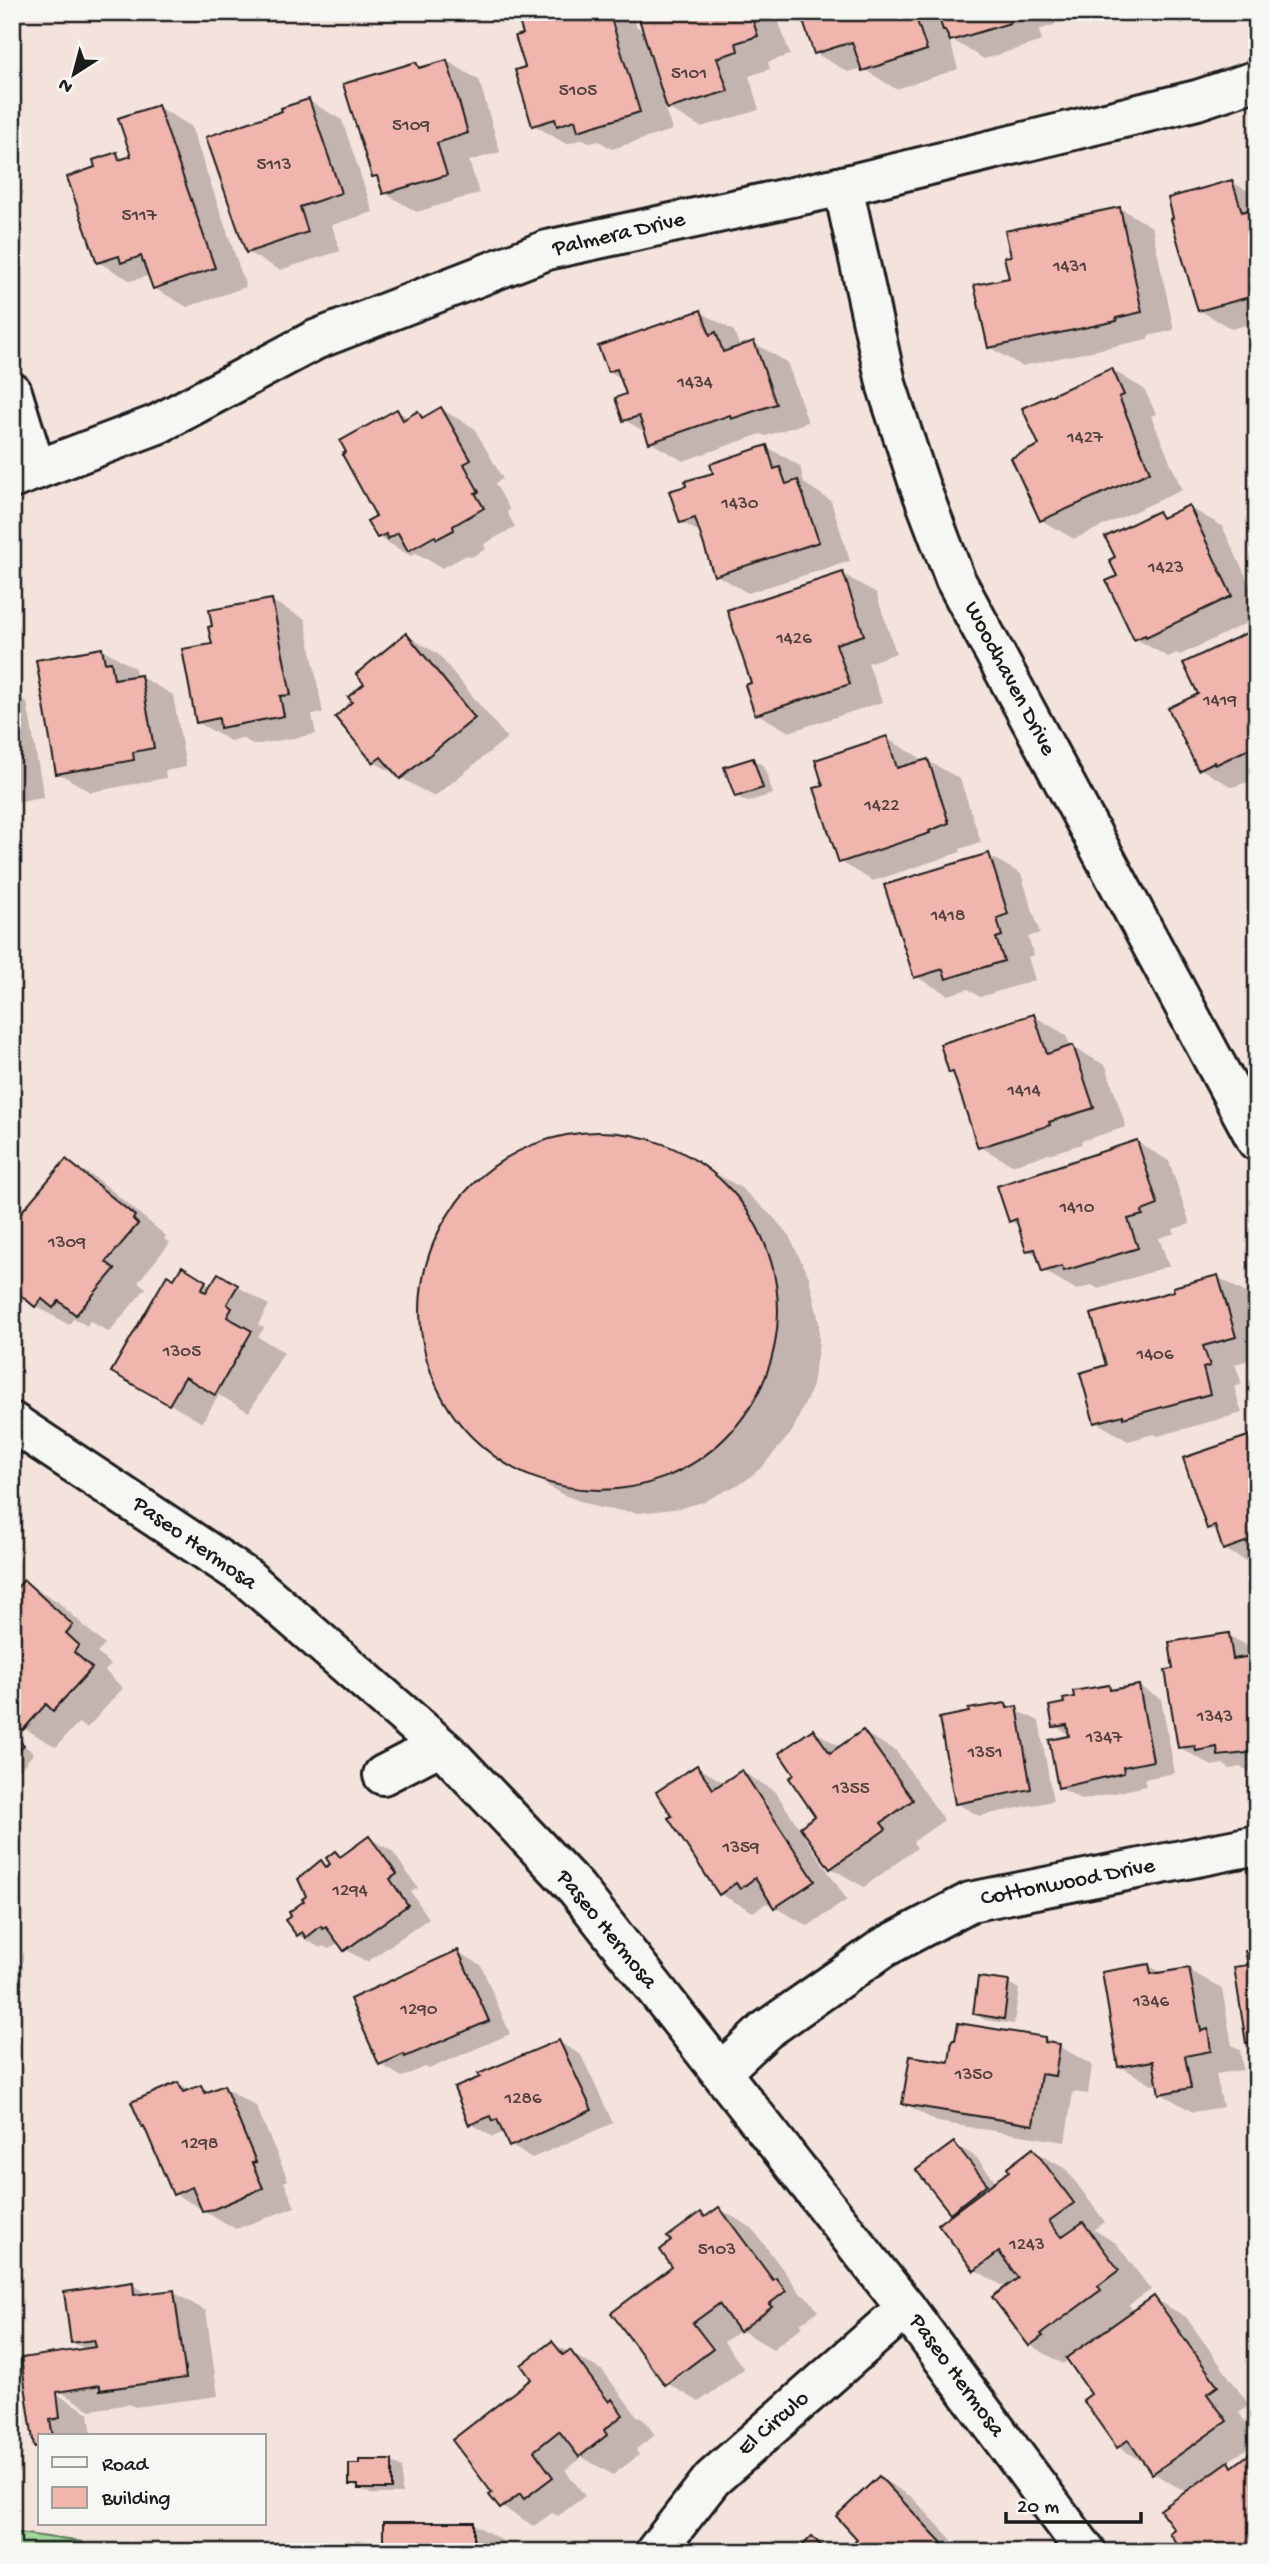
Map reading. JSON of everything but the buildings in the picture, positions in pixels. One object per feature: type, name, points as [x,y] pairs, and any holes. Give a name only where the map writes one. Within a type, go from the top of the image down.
[{"type":"street","name":"Palmera Drive","points":[[24,474],[158,424],[315,340],[547,250],[843,186],[1197,100],[1257,80]]},
{"type":"street","name":"Woodhaven Drive","points":[[843,186],[887,387],[919,484],[955,579],[1257,1141]]},
{"type":"street","points":[[12,391],[24,474]]},
{"type":"street","name":"Paseo Hermosa","points":[[12,1422],[247,1578],[439,1745],[576,1888],[906,2308],[1086,2552]]},
{"type":"street","points":[[383,1775],[439,1745]]},
{"type":"street","name":"Cottonwood Drive","points":[[721,2072],[766,2030],[883,1948],[970,1902],[1257,1845]]},
{"type":"street","name":"El Circulo","points":[[655,2552],[712,2479],[906,2308]]},
{"type":"green space","points":[[12,2532],[82,2542],[90,2552],[12,2552]]}]
